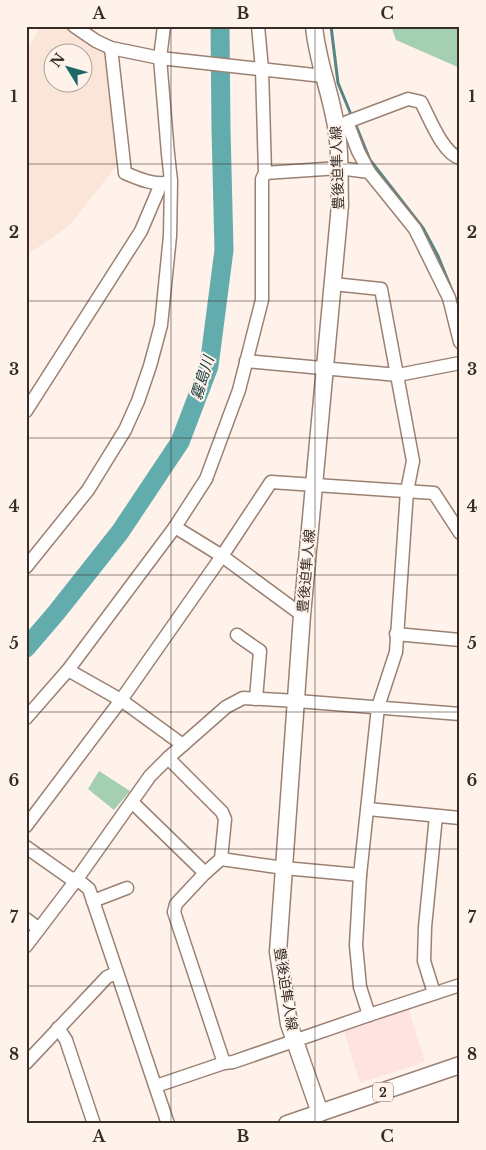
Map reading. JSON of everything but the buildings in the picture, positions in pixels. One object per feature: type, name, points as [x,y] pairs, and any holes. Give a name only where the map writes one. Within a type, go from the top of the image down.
[{"type":"main road","name":"豊後迫隼人線","points":[[314,26],[316,47],[335,117],[340,205],[302,615],[298,700],[278,952],[289,1024],[322,1118]]},
{"type":"main road","name":"2","points":[[287,1124],[322,1118],[460,1065]]},
{"type":"street","points":[[74,26],[96,41],[111,48],[160,58],[323,76]]},
{"type":"street","points":[[26,567],[88,490],[125,430],[138,401],[150,366],[160,325],[170,236],[166,183],[168,154],[160,58],[164,26]]},
{"type":"street","points":[[26,718],[68,670],[175,527],[206,479],[239,390],[262,300],[262,179],[265,173],[262,69],[258,26]]},
{"type":"street","points":[[111,48],[125,173],[138,178],[166,183]]},
{"type":"street","points":[[460,158],[456,157],[446,148],[421,102],[408,99],[352,120],[358,151],[369,172],[415,229],[449,298],[460,342]]},
{"type":"street","points":[[265,173],[339,168],[369,172]]},
{"type":"street","points":[[26,411],[141,231],[166,183]]},
{"type":"street","points":[[333,284],[381,289],[413,461],[408,490],[396,652],[378,707],[360,875],[356,946],[360,987],[369,1015]]},
{"type":"street","points":[[246,361],[398,375],[460,363]]},
{"type":"street","points":[[26,826],[121,700],[222,556],[271,482],[434,493],[460,533]]},
{"type":"street","points":[[175,527],[222,556],[302,615]]},
{"type":"street","points":[[396,634],[460,640]]},
{"type":"street","points":[[237,635],[260,651],[256,699]]},
{"type":"street","points":[[68,670],[121,700],[183,745]]},
{"type":"street","points":[[26,946],[77,879],[150,776],[226,707],[243,698],[298,700],[460,714]]},
{"type":"street","points":[[168,758],[222,812],[225,819],[222,859],[205,873],[176,904],[174,912],[224,1063]]},
{"type":"street","points":[[132,802],[205,873]]},
{"type":"street","points":[[368,809],[460,818]]},
{"type":"street","points":[[434,993],[424,961],[436,816]]},
{"type":"street","points":[[26,847],[70,878],[77,879],[89,889],[168,1124]]},
{"type":"street","points":[[222,859],[284,868],[360,875]]},
{"type":"street","points":[[93,901],[127,888]]},
{"type":"street","points":[[26,919],[39,929]]},
{"type":"street","points":[[26,1062],[107,977],[116,973]]},
{"type":"street","points":[[156,1086],[224,1063],[233,1062],[460,985]]},
{"type":"street","points":[[58,1028],[66,1040],[94,1124]]},
{"type":"shaded area","points":[[41,26],[65,26],[106,50],[117,165],[70,225],[30,253],[26,258],[26,52]]},
{"type":"shaded area","points":[[408,1007],[425,1062],[360,1083],[343,1028]]},
{"type":"green space","points":[[391,26],[460,26],[460,68],[396,40]]},
{"type":"green space","points":[[99,771],[130,791],[114,810],[88,789]]},
{"type":"waterway","name":"霧島川","points":[[26,648],[120,532],[180,442],[209,366],[224,250],[220,26]]},
{"type":"waterway","points":[[331,26],[338,83],[352,117]]},
{"type":"waterway","points":[[355,123],[370,160],[423,228],[438,256],[460,310]]}]
